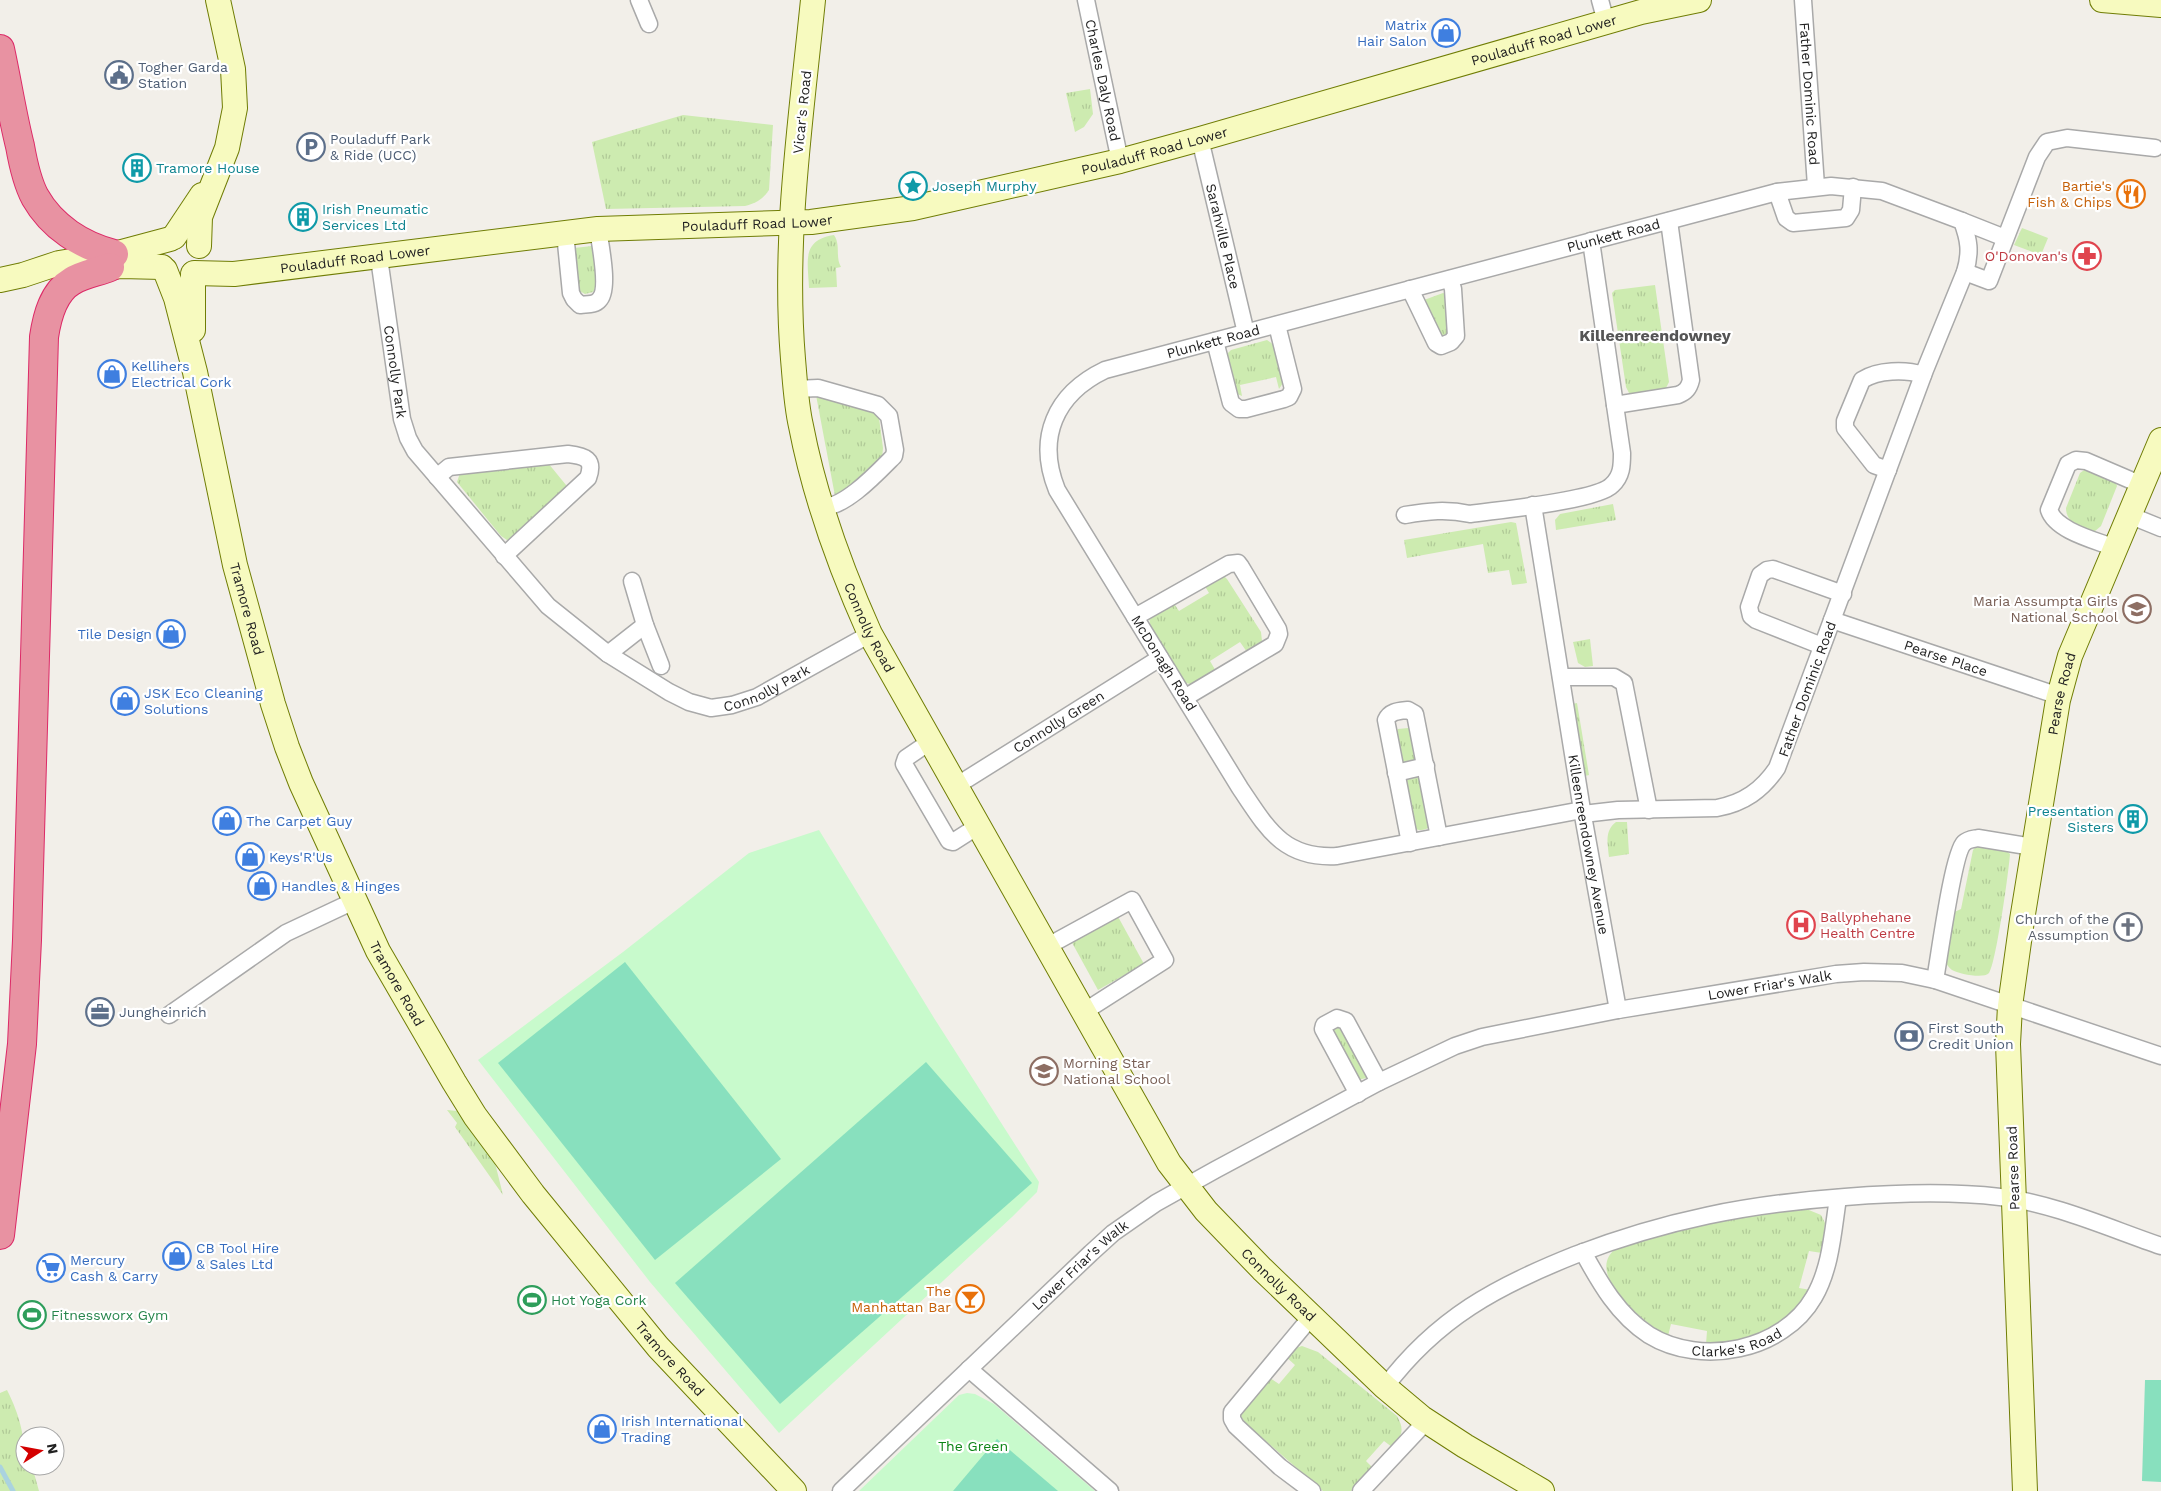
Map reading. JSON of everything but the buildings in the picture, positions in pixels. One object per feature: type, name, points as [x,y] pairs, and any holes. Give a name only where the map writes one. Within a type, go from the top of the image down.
[{"type":"highway","points":[[0,49],[23,160],[34,196],[52,219],[68,233],[112,260]]},
{"type":"highway","points":[[0,1235],[22,1044],[27,949],[44,337],[51,307],[65,287],[72,281],[112,260]]},
{"type":"street","name":"Tramore Road","points":[[195,372],[192,317],[200,217],[212,182],[227,148],[236,96],[233,69],[218,0]]},
{"type":"street","points":[[639,0],[649,24]]},
{"type":"street","name":"Vicar's Road","points":[[791,223],[813,0]]},
{"type":"street","name":"Charles Daly Road","points":[[1086,0],[1120,161]]},
{"type":"street","name":"Pouladuff Road Lower","points":[[197,262],[215,266],[234,274],[379,258],[598,229],[791,223],[877,214],[913,208],[1120,161],[1200,140],[1603,11],[1641,12],[1699,0]]},
{"type":"street","name":"Father Dominic Road","points":[[1803,0],[1816,186]]},
{"type":"street","points":[[2102,0],[2161,5]]},
{"type":"street","points":[[1965,272],[1989,281],[2036,157],[2047,142],[2067,138],[2155,148]]},
{"type":"street","name":"Sarahville Place","points":[[1200,140],[1246,333]]},
{"type":"street","name":"Tramore Road","points":[[172,238],[212,182]]},
{"type":"street","points":[[1853,187],[1851,210],[1846,218],[1793,223],[1786,218],[1777,192],[1816,186],[1853,187],[1891,193],[2005,238]]},
{"type":"street","name":"Plunkett Road","points":[[1105,370],[1777,192]]},
{"type":"street","points":[[1616,405],[1678,395],[1687,390],[1689,386],[1690,380],[1669,220]]},
{"type":"street","name":"Father Dominic Road","points":[[1583,812],[1728,806],[1746,799],[1763,786],[1776,770],[1923,375],[1965,272],[1969,257],[1969,244],[1962,221]]},
{"type":"street","name":"Connolly Road","points":[[791,223],[791,331],[800,425],[821,507],[836,555],[870,634],[1082,1013],[1169,1163],[1206,1211],[1310,1317],[1385,1387],[1422,1418],[1470,1449],[1542,1491]]},
{"type":"street","points":[[565,233],[571,293],[580,305],[599,301],[605,291],[598,229]]},
{"type":"street","points":[[0,280],[23,275],[59,263],[112,260],[164,269],[175,277],[182,278],[197,262],[189,238],[172,238],[112,260]]},
{"type":"street","points":[[164,269],[160,252],[172,238]]},
{"type":"street","points":[[1405,515],[1452,510],[1470,514],[1533,505],[1593,495],[1612,485],[1622,468],[1616,405],[1591,240]]},
{"type":"street","name":"Connolly Park","points":[[379,258],[402,419],[408,438],[415,451],[548,606],[608,654],[688,702],[711,708],[732,705],[757,697],[870,634]]},
{"type":"street","name":"Tramore Road","points":[[164,269],[176,298],[195,372],[235,566],[266,681],[287,747],[354,902],[405,1001],[475,1116],[532,1194],[664,1353],[794,1491]]},
{"type":"street","points":[[1410,290],[1436,343],[1441,346],[1451,342],[1456,336],[1453,289],[1450,279]]},
{"type":"street","points":[[1215,341],[1231,403],[1234,407],[1246,409],[1289,397],[1292,389],[1277,325]]},
{"type":"street","name":"McDonagh Road","points":[[1105,370],[1088,379],[1071,394],[1059,409],[1050,430],[1048,448],[1049,468],[1056,490],[1266,828],[1284,844],[1300,852],[1324,857],[1350,855],[1439,837],[1583,812]]},
{"type":"street","points":[[1888,470],[1874,464],[1845,428],[1844,421],[1862,380],[1868,376],[1909,372],[1923,375]]},
{"type":"street","points":[[796,389],[814,387],[824,389],[878,405],[889,416],[895,450],[894,456],[848,497],[831,508],[821,507]]},
{"type":"street","name":"Pearse Road","points":[[2025,1491],[2008,1044],[2010,1006],[2033,847],[2059,696],[2070,656],[2161,440]]},
{"type":"street","points":[[437,477],[450,467],[568,454],[583,456],[588,460],[592,469],[588,478],[504,556]]},
{"type":"street","points":[[2116,548],[2060,526],[2052,518],[2049,510],[2068,464],[2076,460],[2086,461],[2142,485]]},
{"type":"street","name":"Killeenreendowney Avenue","points":[[1533,505],[1583,812],[1618,1010]]},
{"type":"street","points":[[2129,515],[2161,528]]},
{"type":"street","points":[[1135,617],[1229,564],[1238,563],[1241,567],[1278,629],[1278,640],[1186,697]]},
{"type":"street","points":[[1822,646],[1756,620],[1752,616],[1749,607],[1760,575],[1767,570],[1773,569],[1842,594]]},
{"type":"street","points":[[632,581],[645,625],[662,666]]},
{"type":"street","name":"Pearse Place","points":[[1832,620],[2059,696]]},
{"type":"street","points":[[608,654],[645,625]]},
{"type":"street","name":"Connolly Green","points":[[956,786],[1160,658]]},
{"type":"street","points":[[1561,677],[1614,677],[1624,683],[1649,810]]},
{"type":"street","points":[[1410,843],[1386,720],[1389,715],[1396,712],[1411,710],[1415,714],[1439,837]]},
{"type":"street","points":[[931,742],[906,758],[904,764],[949,841],[953,842],[978,826]]},
{"type":"street","points":[[1396,773],[1426,766]]},
{"type":"street","points":[[1935,980],[1950,890],[1960,849],[1964,843],[1969,839],[1978,838],[2033,847]]},
{"type":"street","points":[[1046,947],[1132,900],[1165,960],[1082,1013]]},
{"type":"street","points":[[169,1015],[286,933],[354,902]]},
{"type":"street","name":"Lower Friar's Walk","points":[[841,1491],[1109,1236],[1156,1204],[1187,1186],[1380,1082],[1455,1046],[1482,1036],[1618,1010],[1850,972],[1902,973],[1935,980],[2161,1056]]},
{"type":"street","points":[[1358,1094],[1323,1029],[1324,1025],[1336,1018],[1346,1021],[1380,1082]]},
{"type":"street","points":[[1385,1387],[1418,1347],[1467,1308],[1512,1281],[1632,1234],[1706,1214],[1782,1202],[1838,1198],[1931,1194],[2001,1197],[2062,1212],[2161,1246]]},
{"type":"street","name":"Clarke's Road","points":[[1583,1252],[1598,1281],[1611,1299],[1628,1318],[1648,1335],[1672,1345],[1686,1348],[1736,1349],[1758,1343],[1780,1332],[1798,1317],[1814,1298],[1820,1287],[1828,1258],[1838,1198]]},
{"type":"street","points":[[1310,1317],[1232,1412],[1232,1419],[1236,1426],[1280,1467],[1312,1491]]},
{"type":"street","points":[[969,1369],[1110,1491]]},
{"type":"street","points":[[1361,1491],[1419,1429],[1422,1418]]},
{"type":"green space","points":[[1090,89],[1093,114],[1084,127],[1075,132],[1066,93]]},
{"type":"green space","points":[[683,115],[773,125],[769,190],[767,193],[753,204],[745,206],[606,209],[592,142]]},
{"type":"green space","points":[[2022,228],[2048,238],[2041,255],[2014,245]]},
{"type":"green space","points":[[834,235],[841,267],[836,268],[837,287],[809,288],[808,261],[811,247],[823,238]]},
{"type":"green space","points":[[592,246],[594,248],[598,283],[593,292],[585,294],[578,290],[574,248]]},
{"type":"green space","points":[[1655,285],[1669,382],[1665,390],[1630,395],[1626,387],[1612,293],[1615,290]]},
{"type":"green space","points":[[1443,293],[1446,294],[1451,335],[1441,338],[1424,300]]},
{"type":"green space","points":[[1267,340],[1274,345],[1283,383],[1279,389],[1276,377],[1240,385],[1242,396],[1235,393],[1227,354],[1231,350]]},
{"type":"green space","points":[[816,395],[868,407],[879,418],[883,448],[882,459],[852,487],[835,496]]},
{"type":"green space","points":[[548,463],[566,485],[567,490],[513,540],[507,540],[501,536],[457,482],[460,473]]},
{"type":"green space","points":[[2087,468],[2115,481],[2117,486],[2101,526],[2094,532],[2079,527],[2071,521],[2066,508],[2080,473]]},
{"type":"green space","points":[[1613,504],[1616,520],[1556,530],[1555,520],[1560,514]]},
{"type":"green space","points":[[1511,522],[1516,523],[1527,583],[1512,585],[1509,570],[1488,573],[1483,544],[1407,558],[1404,540]]},
{"type":"green space","points":[[1224,576],[1261,632],[1262,641],[1247,652],[1240,642],[1210,661],[1217,673],[1194,685],[1186,683],[1151,628],[1149,618],[1173,602],[1179,611],[1209,593],[1203,583]]},
{"type":"green space","points":[[1590,639],[1593,666],[1585,667],[1578,663],[1573,642]]},
{"type":"green space","points":[[1577,703],[1589,775],[1585,776],[1572,704]]},
{"type":"green space","points":[[1408,728],[1415,731],[1422,761],[1399,766],[1395,732],[1398,729]]},
{"type":"green space","points":[[1424,776],[1431,826],[1419,830],[1415,829],[1402,781]]},
{"type":"green space","points":[[1616,822],[1627,822],[1629,854],[1609,857],[1608,834]]},
{"type":"green space","points":[[819,830],[934,1018],[1039,1182],[1037,1192],[1012,1217],[779,1433],[650,1282],[478,1060],[623,952],[749,853]]},
{"type":"green space","points":[[1977,846],[2007,851],[2010,854],[1995,953],[1989,973],[1982,976],[1955,972],[1944,961],[1952,913],[1961,909],[1973,850]]},
{"type":"green space","points":[[1116,913],[1144,964],[1098,990],[1070,939]]},
{"type":"green space","points":[[625,962],[781,1159],[655,1260],[498,1063]]},
{"type":"green space","points":[[1341,1026],[1369,1075],[1366,1078],[1358,1080],[1331,1030]]},
{"type":"green space","points":[[926,1062],[1032,1183],[780,1404],[675,1283]]},
{"type":"green space","points":[[447,1110],[457,1111],[495,1163],[503,1195],[455,1127],[457,1123]]},
{"type":"green space","points":[[1804,1208],[1821,1215],[1825,1223],[1822,1253],[1809,1251],[1799,1288],[1811,1290],[1782,1321],[1744,1341],[1706,1344],[1707,1331],[1671,1324],[1668,1336],[1645,1321],[1632,1309],[1611,1283],[1607,1270],[1608,1258],[1618,1247],[1687,1228],[1733,1218],[1757,1213]]},
{"type":"green space","points":[[1302,1346],[1318,1352],[1397,1416],[1401,1425],[1400,1436],[1392,1447],[1384,1441],[1366,1461],[1373,1468],[1351,1491],[1323,1491],[1245,1423],[1241,1416],[1241,1408],[1267,1376],[1279,1384],[1295,1365],[1285,1356],[1293,1349]]},
{"type":"green space","points":[[2145,1380],[2161,1380],[2161,1482],[2142,1481]]},
{"type":"green space","points":[[7,1390],[21,1426],[15,1426],[15,1476],[35,1476],[39,1491],[0,1491],[0,1393]]},
{"type":"green space","name":"The Green","points":[[975,1394],[994,1404],[1095,1491],[859,1491],[959,1395]]},
{"type":"green space","points":[[997,1439],[1058,1491],[953,1491]]},
{"type":"waterway","points":[[0,1467],[13,1491]]},
{"type":"place","name":"Matrix Hair Salon","points":[[1446,33]]},
{"type":"place","name":"Togher Garda Station","points":[[119,75]]},
{"type":"place","name":"Pouladuff Park & Ride (UCC)","points":[[311,147]]},
{"type":"place","name":"Tramore House","points":[[137,168]]},
{"type":"place","name":"Joseph Murphy","points":[[913,186]]},
{"type":"place","name":"Bartie's Fish & Chips","points":[[2131,194]]},
{"type":"place","name":"Irish Pneumatic Services Ltd","points":[[303,217]]},
{"type":"place","name":"O'Donovan's","points":[[2087,256]]},
{"type":"place","name":"Kellihers Electrical Cork","points":[[112,374]]},
{"type":"place","name":"Maria Assumpta Girls National School","points":[[2137,609]]},
{"type":"place","name":"Tile Design","points":[[171,634]]},
{"type":"place","name":"JSK Eco Cleaning Solutions","points":[[125,701]]},
{"type":"place","name":"Presentation Sisters","points":[[2133,819]]},
{"type":"place","name":"The Carpet Guy","points":[[227,821]]},
{"type":"place","name":"Keys'R'Us","points":[[250,857]]},
{"type":"place","name":"Handles & Hinges","points":[[262,886]]},
{"type":"place","name":"Ballyphehane Health Centre","points":[[1801,925]]},
{"type":"place","name":"Church of the Assumption","points":[[2128,927]]},
{"type":"place","name":"Jungheinrich","points":[[100,1012]]},
{"type":"place","name":"First South Credit Union","points":[[1909,1036]]},
{"type":"place","name":"Morning Star National School","points":[[1044,1071]]},
{"type":"place","name":"CB Tool Hire & Sales Ltd","points":[[177,1256]]},
{"type":"place","name":"Mercury Cash & Carry","points":[[51,1268]]},
{"type":"place","name":"The Manhattan Bar","points":[[970,1299]]},
{"type":"place","name":"Hot Yoga Cork","points":[[532,1300]]},
{"type":"place","name":"Fitnessworx Gym","points":[[32,1315]]},
{"type":"place","name":"Irish International Trading","points":[[602,1429]]},
{"type":"district","name":"Killeenreendowney","points":[[1655,335]]}]
